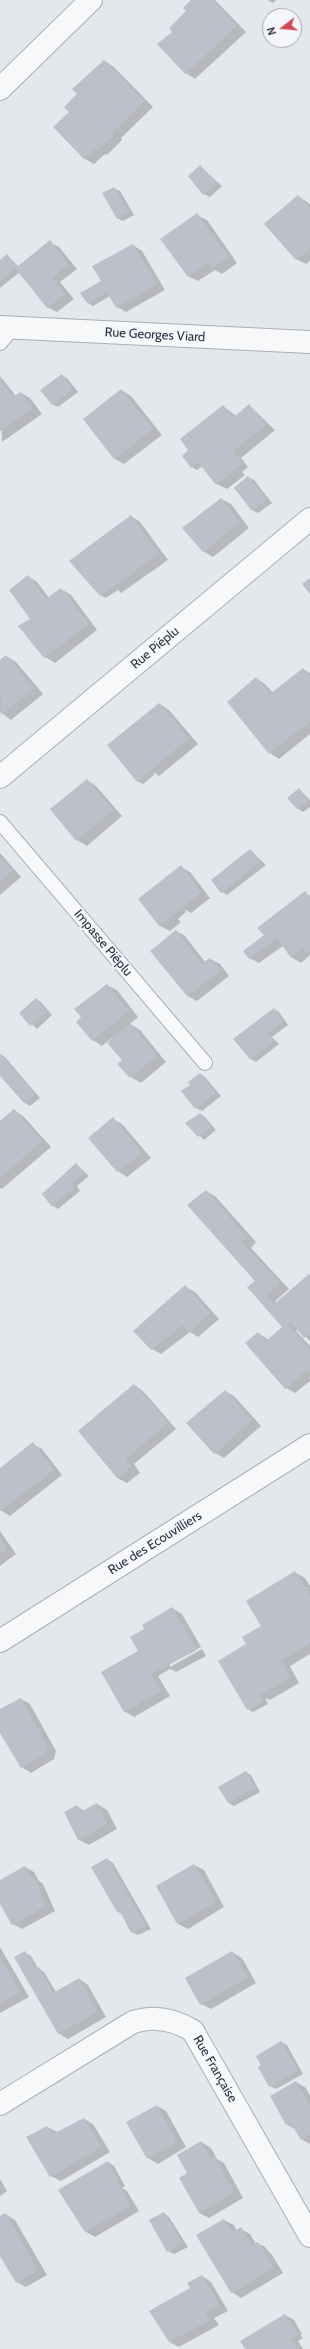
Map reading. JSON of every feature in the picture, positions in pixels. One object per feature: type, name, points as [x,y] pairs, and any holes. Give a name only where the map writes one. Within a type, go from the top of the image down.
[{"type":"street","points":[[0,89],[91,0]]},
{"type":"street","name":"Rue Georges Viard","points":[[4,333],[310,342]]},
{"type":"street","name":"Rue Piéplu","points":[[0,776],[310,519]]},
{"type":"street","name":"Rue des Ecouvilliers","points":[[0,1641],[310,1445]]},
{"type":"street","name":"Rue Française","points":[[0,2104],[133,2022],[147,2018],[178,2021],[193,2031],[310,2236]]},
{"type":"lane","name":"Impasse Piéplu","points":[[0,822],[205,1063]]},
{"type":"building","points":[[191,0],[212,0],[237,26],[185,74],[157,44],[172,32],[169,28],[186,11],[183,8]]},
{"type":"building","points":[[104,60],[144,101],[112,133],[114,135],[97,151],[95,149],[84,159],[53,127],[69,112],[64,107],[77,94],[72,89]]},
{"type":"building","points":[[200,165],[217,183],[203,195],[188,176]]},
{"type":"building","points":[[114,187],[129,212],[117,219],[102,193]]},
{"type":"building","points":[[298,195],[310,208],[310,248],[296,260],[264,224]]},
{"type":"building","points":[[197,213],[229,257],[212,269],[208,263],[188,277],[160,239]]},
{"type":"building","points":[[50,240],[68,264],[52,277],[65,294],[47,308],[15,268],[0,281],[0,260],[7,254],[17,267]]},
{"type":"building","points":[[133,244],[157,284],[116,308],[107,292],[87,303],[80,293],[101,281],[92,266]]},
{"type":"building","points":[[62,374],[73,389],[52,405],[40,390]]},
{"type":"building","points":[[0,380],[13,397],[21,392],[33,409],[0,431]]},
{"type":"building","points":[[121,389],[153,429],[114,459],[83,419]]},
{"type":"building","points":[[249,404],[266,425],[233,451],[243,463],[216,485],[198,462],[191,468],[182,456],[188,450],[180,439],[223,405],[233,418]]},
{"type":"building","points":[[248,476],[267,499],[252,511],[234,488]]},
{"type":"building","points":[[221,498],[240,522],[203,552],[182,528]]},
{"type":"building","points":[[131,515],[159,554],[100,596],[69,561]]},
{"type":"building","points":[[28,575],[46,599],[61,588],[89,624],[44,658],[18,626],[30,619],[9,590]]},
{"type":"building","points":[[310,578],[310,594],[302,584]]},
{"type":"building","points":[[6,655],[34,688],[1,715],[0,660]]},
{"type":"building","points":[[303,668],[310,676],[310,721],[269,754],[227,702],[256,677],[270,694]]},
{"type":"building","points":[[159,703],[189,738],[137,782],[107,745]]},
{"type":"building","points":[[87,779],[113,810],[76,841],[50,809]]},
{"type":"building","points":[[299,788],[308,801],[297,809],[287,798]]},
{"type":"building","points":[[250,849],[261,861],[221,893],[211,880]]},
{"type":"building","points":[[0,857],[12,871],[0,881]]},
{"type":"building","points":[[181,865],[201,892],[159,926],[138,899]]},
{"type":"building","points":[[305,891],[310,898],[310,955],[303,948],[291,958],[277,938],[249,959],[243,951],[264,935],[257,928]]},
{"type":"building","points":[[176,930],[202,963],[210,958],[221,971],[187,996],[150,951]]},
{"type":"building","points":[[107,984],[129,1011],[92,1041],[76,1022],[81,1017],[74,1009]]},
{"type":"building","points":[[36,998],[47,1012],[30,1026],[19,1013]]},
{"type":"building","points":[[274,1008],[283,1022],[267,1033],[274,1041],[250,1059],[233,1039]]},
{"type":"building","points":[[130,1023],[157,1056],[130,1078],[117,1064],[122,1060],[107,1043]]},
{"type":"building","points":[[0,1053],[35,1094],[24,1103],[0,1076]]},
{"type":"building","points":[[200,1073],[216,1093],[195,1109],[181,1091],[190,1085],[188,1082]]},
{"type":"building","points":[[14,1109],[42,1141],[0,1178],[0,1121]]},
{"type":"building","points":[[200,1113],[211,1127],[198,1137],[185,1123]]},
{"type":"building","points":[[113,1117],[142,1153],[117,1172],[88,1138]]},
{"type":"building","points":[[76,1163],[84,1172],[72,1183],[75,1187],[52,1207],[42,1194]]},
{"type":"building","points":[[206,1190],[247,1237],[242,1242],[280,1283],[266,1295],[274,1304],[309,1274],[310,1275],[310,1334],[304,1338],[291,1322],[287,1325],[310,1349],[310,1372],[307,1370],[285,1389],[245,1343],[258,1332],[266,1341],[282,1327],[247,1287],[255,1281],[187,1205]]},
{"type":"building","points":[[185,1285],[210,1313],[188,1332],[182,1325],[151,1350],[133,1331]]},
{"type":"building","points":[[134,1384],[168,1423],[125,1459],[131,1467],[117,1478],[78,1431]]},
{"type":"building","points":[[225,1390],[252,1420],[214,1454],[186,1423]]},
{"type":"building","points":[[33,1442],[54,1470],[0,1511],[0,1468]]},
{"type":"building","points":[[0,1538],[7,1548],[0,1554]]},
{"type":"building","points":[[295,1571],[310,1595],[310,1643],[282,1660],[290,1677],[260,1695],[263,1701],[247,1710],[218,1661],[246,1644],[242,1637],[261,1626],[246,1601]]},
{"type":"building","points":[[172,1607],[197,1650],[151,1674],[161,1691],[124,1712],[101,1672],[138,1651],[130,1637],[144,1629],[142,1625]]},
{"type":"building","points":[[21,1698],[47,1745],[45,1754],[21,1768],[0,1733],[0,1709]]},
{"type":"building","points":[[246,1771],[255,1788],[228,1803],[218,1787]]},
{"type":"building","points":[[97,1803],[108,1824],[78,1840],[64,1812],[77,1805],[80,1812]]},
{"type":"building","points":[[107,1858],[146,1926],[131,1933],[120,1911],[117,1912],[91,1867]]},
{"type":"building","points":[[194,1864],[216,1902],[177,1924],[156,1886]]},
{"type":"building","points":[[25,1866],[31,1879],[34,1877],[46,1906],[12,1925],[0,1904],[0,1880]]},
{"type":"building","points":[[25,1951],[36,1969],[39,1967],[53,1993],[79,1978],[97,2012],[58,2034],[14,1957]]},
{"type":"building","points":[[232,1951],[248,1977],[200,2005],[185,1978]]},
{"type":"building","points":[[0,1957],[20,1992],[0,2003]]},
{"type":"building","points":[[281,2041],[298,2071],[269,2087],[258,2067],[261,2065],[256,2056]]},
{"type":"building","points":[[296,2081],[310,2106],[310,2134],[301,2140],[290,2122],[286,2125],[270,2096]]},
{"type":"building","points":[[157,2105],[177,2142],[147,2159],[126,2122]]},
{"type":"building","points":[[84,2118],[101,2147],[50,2177],[26,2137],[47,2126],[53,2134]]},
{"type":"building","points":[[201,2141],[211,2158],[215,2156],[234,2192],[199,2213],[179,2178],[187,2173],[177,2155]]},
{"type":"building","points":[[108,2161],[130,2206],[85,2232],[58,2190]]},
{"type":"building","points":[[164,2212],[182,2243],[167,2252],[149,2220]]},
{"type":"building","points":[[5,2213],[38,2270],[16,2283],[0,2256],[0,2216]]},
{"type":"building","points":[[224,2219],[232,2232],[241,2227],[251,2245],[258,2242],[274,2268],[231,2293],[196,2235]]},
{"type":"building","points":[[202,2275],[219,2305],[205,2313],[210,2320],[169,2342],[149,2311],[190,2288],[187,2283]]},
{"type":"building","points":[[285,2314],[298,2335],[291,2339],[297,2349],[245,2349],[240,2341]]}]
